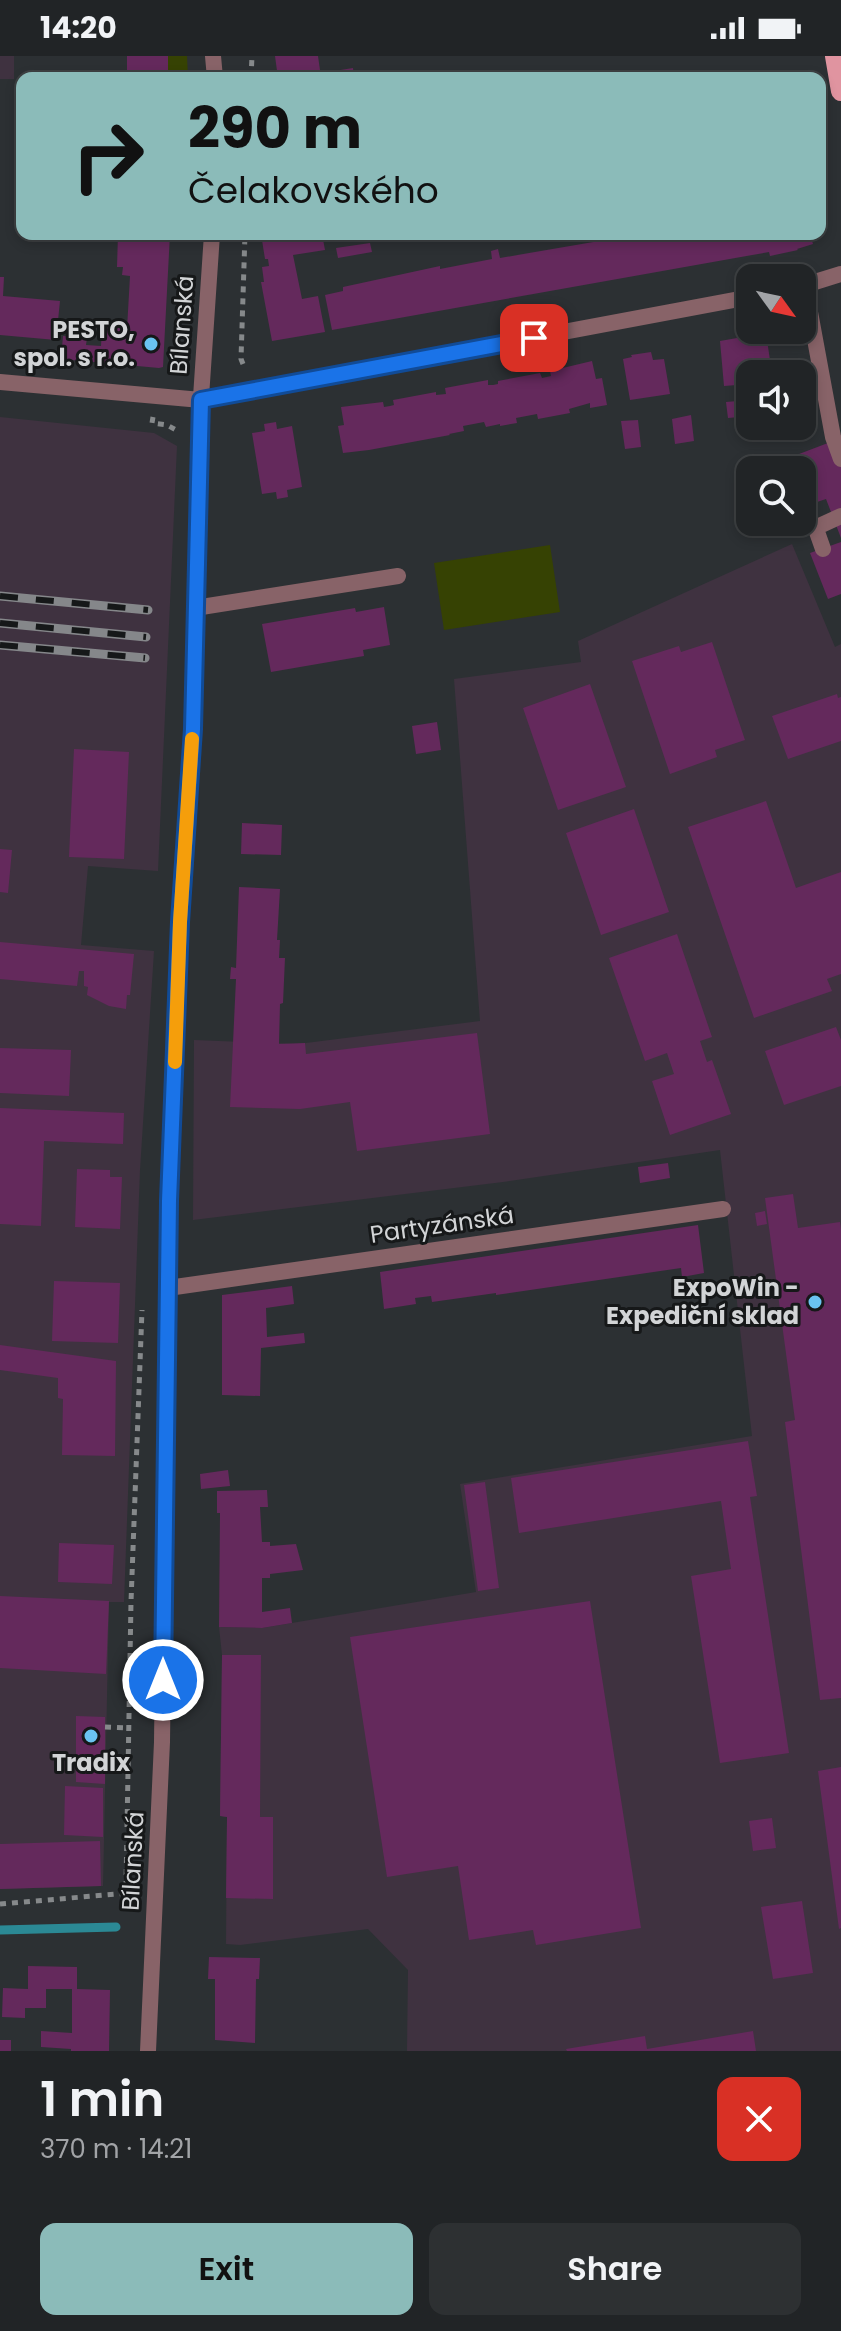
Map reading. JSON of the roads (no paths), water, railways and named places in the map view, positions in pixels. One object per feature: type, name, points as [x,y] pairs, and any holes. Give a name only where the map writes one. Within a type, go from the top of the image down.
[{"type":"main road","points":[[835,56],[841,91]]},
{"type":"street","name":"Bílanská","points":[[148,2051],[162,1742],[168,1288],[179,953],[193,729],[201,400],[212,240]]},
{"type":"street","points":[[816,282],[841,274]]},
{"type":"street","points":[[0,382],[201,400],[736,300]]},
{"type":"street","points":[[815,344],[833,437],[841,459]]},
{"type":"street","points":[[823,549],[817,527],[841,516]]},
{"type":"street","points":[[195,608],[398,576]]},
{"type":"street","name":"Partyzánská","points":[[168,1288],[723,1209]]},
{"type":"waterway","points":[[0,1930],[116,1927]]},
{"type":"railway","points":[[0,596],[148,610]]},
{"type":"railway","points":[[0,623],[146,637]]},
{"type":"railway","points":[[0,645],[145,658]]},
{"type":"place","name":"PESTO, spol. s r.o.","points":[[151,344]]},
{"type":"place","name":"ExpoWin - Expediční sklad","points":[[815,1302]]},
{"type":"place","name":"Tradix","points":[[91,1736]]}]
